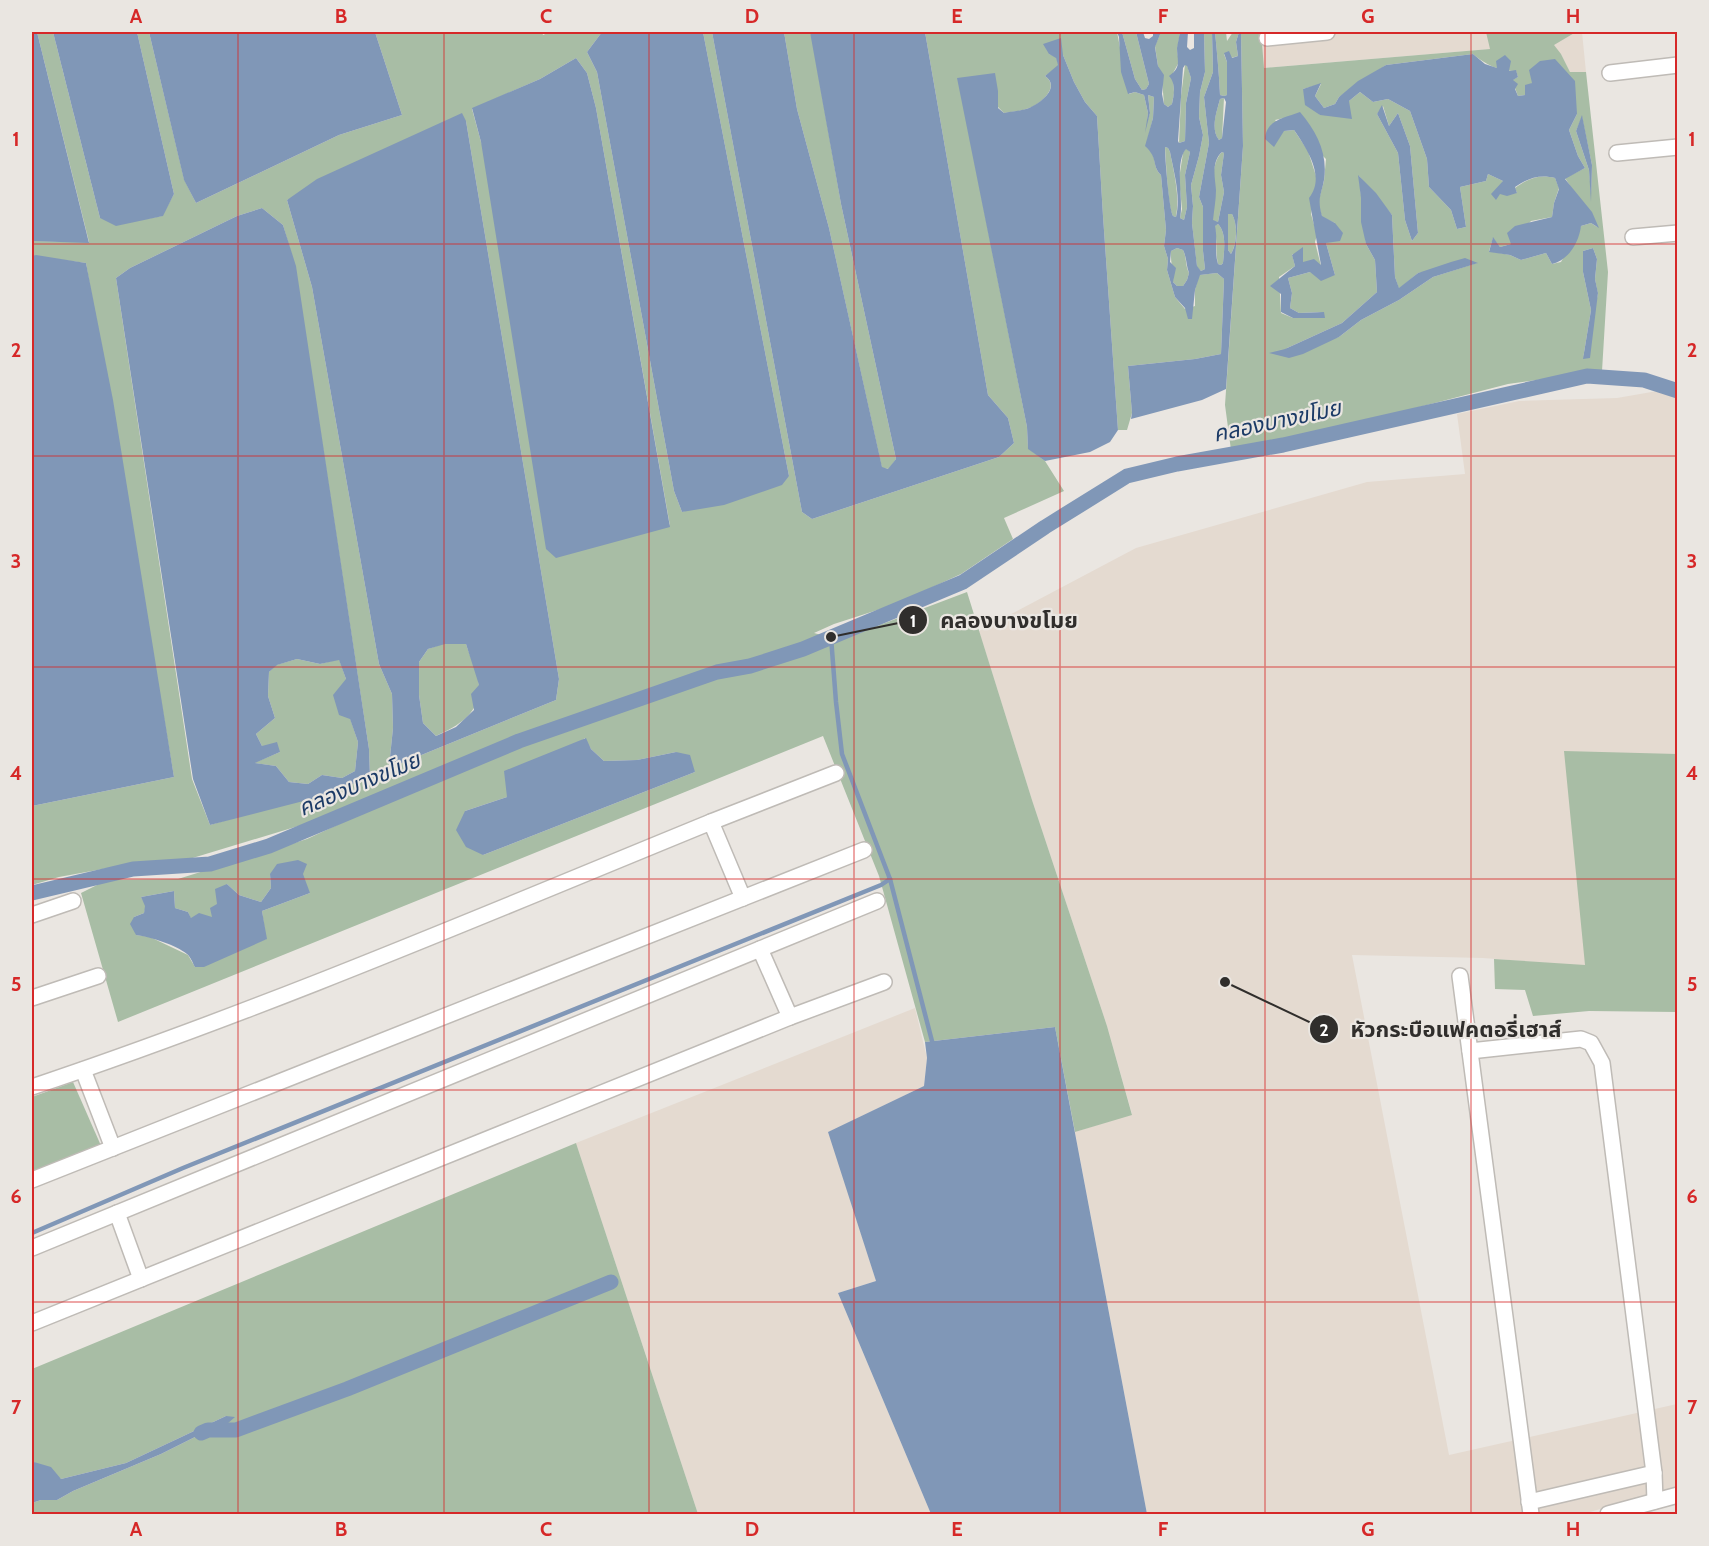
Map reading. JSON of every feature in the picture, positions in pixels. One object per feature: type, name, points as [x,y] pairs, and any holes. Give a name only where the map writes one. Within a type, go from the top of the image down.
[{"type":"street","points":[[1268,38],[1327,32]]},
{"type":"street","points":[[1610,73],[1677,66]]},
{"type":"street","points":[[1617,153],[1677,147]]},
{"type":"street","points":[[1633,237],[1677,233]]},
{"type":"street","points":[[32,1087],[304,987],[711,822],[836,774]]},
{"type":"street","points":[[711,822],[743,898]]},
{"type":"street","points":[[32,1180],[864,850]]},
{"type":"street","points":[[32,1248],[877,900]]},
{"type":"street","points":[[32,915],[73,901]]},
{"type":"street","points":[[760,950],[790,1017]]},
{"type":"street","points":[[32,998],[98,976]]},
{"type":"street","points":[[1460,976],[1530,1508],[1654,1473]]},
{"type":"street","points":[[32,1323],[790,1017],[884,982]]},
{"type":"street","points":[[1470,1051],[1581,1039],[1591,1043],[1602,1063],[1654,1473],[1655,1501]]},
{"type":"street","points":[[83,1070],[113,1148]]},
{"type":"street","points":[[117,1213],[141,1279]]},
{"type":"street","points":[[1608,1515],[1677,1495]]},
{"type":"shaded area","points":[[1261,32],[1582,32],[1586,72],[1570,72],[1561,54],[1490,49],[1263,68]]},
{"type":"shaded area","points":[[1663,390],[1677,396],[1677,1012],[1585,966],[1483,958],[1352,955],[1449,1455],[1677,1404],[1677,1487],[1583,1514],[1147,1514],[1075,1132],[1132,1114],[1107,1026],[979,631],[1136,548],[1367,482],[1465,474],[1457,414],[1519,401],[1617,398]]},
{"type":"shaded area","points":[[915,1008],[927,1058],[924,1086],[829,1132],[876,1281],[838,1293],[931,1514],[698,1514],[576,1143]]},
{"type":"green space","points":[[37,32],[53,32],[100,218],[140,220],[162,216],[174,194],[137,32],[149,32],[184,179],[196,203],[339,135],[402,115],[375,32],[542,32],[543,35],[550,32],[602,32],[587,52],[597,72],[674,491],[682,512],[789,476],[703,32],[712,32],[802,512],[812,519],[999,457],[1014,443],[1008,418],[988,395],[925,32],[1117,32],[1129,94],[1135,92],[1144,95],[1148,113],[1147,122],[1150,113],[1148,95],[1154,97],[1153,118],[1146,146],[1161,175],[1166,230],[1164,246],[1168,259],[1167,270],[1175,297],[1185,309],[1195,306],[1195,290],[1199,275],[1217,273],[1224,279],[1221,354],[1128,366],[1132,413],[1127,430],[1118,430],[1097,116],[1085,102],[1063,55],[1049,54],[1056,57],[1059,66],[1045,76],[1051,85],[1050,90],[1038,103],[1020,111],[1004,113],[998,107],[998,91],[958,78],[1027,427],[1028,448],[1045,461],[1064,491],[1004,518],[1013,539],[961,574],[896,604],[834,624],[814,633],[840,640],[967,592],[1032,800],[1107,1026],[1132,1115],[1075,1132],[1055,1027],[925,1042],[879,876],[823,736],[118,1022],[81,893],[107,880],[178,879],[307,839],[559,722],[305,824],[186,860],[141,862],[59,877],[32,885],[32,806],[174,777],[86,263],[32,256],[32,241],[89,242]],"holes":[[[576,58],[587,73],[596,108],[670,526],[481,142],[472,109],[540,79]],[[466,121],[559,679],[556,700],[397,765],[390,757],[393,728],[392,694],[379,664],[312,287],[287,200]],[[262,208],[283,225],[295,266],[369,749],[370,777],[210,825],[192,779],[116,278],[130,268],[237,216]],[[585,738],[591,749],[604,761],[637,760],[676,752],[695,772],[483,855],[465,811],[507,797]],[[270,874],[310,893],[262,911],[266,939],[195,967],[188,955],[150,937],[136,935],[134,917],[144,913],[146,906],[141,897],[174,891],[175,908],[188,912],[191,919],[212,918],[227,884],[239,895],[261,902],[271,888]]]},
{"type":"green space","points":[[784,32],[810,32],[812,38],[841,204],[896,459],[889,469],[882,468],[829,228],[797,109]]},
{"type":"green space","points":[[1122,32],[1136,32],[1149,84],[1146,89],[1142,90],[1135,79]]},
{"type":"green space","points":[[1161,32],[1180,32],[1177,51],[1179,62],[1173,73],[1174,93],[1172,104],[1168,107],[1164,104],[1155,46]]},
{"type":"green space","points":[[1204,32],[1212,32],[1213,72],[1204,97],[1209,143],[1199,197],[1203,207],[1205,269],[1201,271],[1197,267],[1191,185],[1203,135],[1199,117],[1200,92],[1205,72]]},
{"type":"green space","points":[[1215,32],[1226,32],[1227,41],[1233,32],[1239,32],[1236,42],[1238,56],[1231,58],[1224,54],[1227,62],[1227,95],[1224,96],[1220,95]]},
{"type":"green space","points":[[1241,32],[1261,32],[1264,68],[1490,49],[1486,32],[1576,32],[1554,45],[1570,72],[1586,72],[1608,272],[1602,371],[1508,384],[1346,426],[1231,450],[1225,405],[1243,146]],"holes":[[[1473,54],[1493,67],[1516,71],[1518,77],[1512,80],[1518,96],[1525,95],[1532,83],[1577,114],[1569,130],[1585,168],[1565,178],[1597,227],[1591,223],[1581,226],[1561,262],[1552,264],[1546,253],[1521,260],[1510,255],[1489,251],[1493,238],[1500,247],[1511,244],[1531,221],[1552,217],[1559,188],[1555,178],[1544,176],[1529,179],[1515,188],[1517,193],[1500,194],[1503,181],[1488,174],[1486,181],[1460,187],[1466,227],[1457,229],[1451,210],[1429,187],[1427,159],[1410,111],[1388,99],[1373,102],[1360,92],[1349,101],[1320,115],[1303,89],[1321,84],[1315,96],[1324,108],[1335,104],[1339,97],[1386,65]],[[1383,106],[1389,126],[1398,113],[1410,146],[1418,233],[1412,241],[1405,220],[1398,153],[1377,114]],[[1582,117],[1592,165],[1591,193],[1589,170],[1576,131]],[[1284,118],[1326,159],[1324,181],[1318,203],[1322,217],[1335,223],[1326,243],[1335,275],[1310,272],[1288,278],[1292,293],[1290,308],[1299,313],[1323,312],[1293,318],[1281,313],[1279,277],[1295,266],[1292,254],[1303,262],[1321,266],[1315,242],[1317,235],[1311,214],[1317,179],[1308,151],[1294,130],[1284,131],[1275,120]],[[1359,176],[1392,215],[1395,277],[1399,289],[1418,273],[1477,263],[1433,277],[1399,300],[1361,320],[1339,337],[1285,349],[1342,323],[1377,292],[1375,260],[1366,244]],[[1593,248],[1597,259],[1595,279],[1598,294],[1583,359],[1591,310],[1583,272],[1583,251]]]},
{"type":"green space","points":[[1185,65],[1187,65],[1191,78],[1186,103],[1185,141],[1179,143],[1181,96]]},
{"type":"green space","points":[[1224,98],[1222,138],[1219,140],[1215,130],[1215,119],[1220,99]]},
{"type":"green space","points":[[1165,147],[1170,152],[1175,176],[1176,217],[1171,211]]},
{"type":"green space","points":[[1186,148],[1190,152],[1185,175],[1187,207],[1184,220],[1180,218],[1182,209],[1179,179],[1183,153]]},
{"type":"green space","points":[[1222,152],[1224,153],[1221,175],[1224,192],[1218,222],[1213,221],[1213,175]]},
{"type":"green space","points":[[1228,214],[1232,214],[1236,228],[1235,245],[1231,254],[1228,250]]},
{"type":"green space","points":[[1218,224],[1223,232],[1224,242],[1221,265],[1218,264],[1217,259],[1214,226]]},
{"type":"green space","points":[[1177,248],[1183,250],[1189,273],[1183,286],[1177,286],[1173,282],[1171,251]]},
{"type":"green space","points":[[445,643],[466,644],[477,675],[479,695],[472,711],[460,723],[436,736],[423,723],[419,695],[419,662],[428,649]]},
{"type":"green space","points":[[297,659],[320,664],[339,659],[346,679],[350,718],[358,742],[355,771],[342,778],[322,775],[308,784],[289,782],[276,766],[254,763],[280,752],[262,746],[256,734],[275,718],[268,696],[269,672],[276,665]]},
{"type":"green space","points":[[1564,751],[1677,754],[1677,1012],[1589,1011],[1533,1016],[1525,990],[1495,989],[1494,959],[1585,965]]},
{"type":"green space","points":[[73,1082],[102,1148],[32,1177],[32,1097]]},
{"type":"green space","points":[[576,1143],[698,1514],[32,1514],[32,1503],[41,1500],[57,1500],[201,1434],[222,1437],[220,1430],[226,1416],[126,1463],[61,1479],[34,1462],[32,1465],[32,1369]]},
{"type":"water","points":[[32,32],[37,32],[89,243],[32,241]]},
{"type":"water","points":[[53,32],[137,32],[174,194],[163,216],[116,226],[100,218]]},
{"type":"water","points":[[149,32],[375,32],[402,115],[339,135],[196,203],[184,180]]},
{"type":"water","points":[[602,32],[703,32],[789,476],[782,485],[724,505],[682,512],[674,491],[597,72],[587,52]]},
{"type":"water","points":[[712,32],[784,32],[797,109],[829,228],[882,467],[888,469],[896,459],[841,204],[810,32],[925,32],[988,395],[1008,418],[1014,443],[999,457],[812,519],[802,512]]},
{"type":"water","points":[[1117,32],[1122,32],[1135,79],[1142,90],[1146,89],[1149,84],[1136,32],[1143,32],[1145,38],[1149,39],[1153,36],[1153,32],[1161,32],[1155,47],[1158,66],[1164,75],[1162,94],[1164,104],[1168,107],[1172,104],[1174,93],[1173,82],[1169,76],[1177,67],[1180,32],[1188,32],[1187,47],[1190,50],[1194,48],[1194,32],[1204,32],[1205,72],[1200,92],[1199,117],[1203,135],[1191,185],[1192,223],[1197,266],[1201,271],[1205,269],[1203,207],[1199,197],[1209,143],[1204,97],[1213,72],[1212,32],[1215,32],[1220,95],[1224,96],[1227,95],[1227,62],[1224,53],[1229,51],[1232,58],[1238,56],[1236,42],[1241,32],[1243,146],[1226,389],[1202,400],[1131,419],[1128,366],[1221,354],[1224,279],[1217,273],[1200,275],[1195,290],[1192,319],[1188,319],[1185,308],[1175,297],[1167,270],[1161,175],[1145,146],[1153,118],[1154,97],[1148,95],[1150,113],[1145,133],[1148,113],[1144,95],[1135,92],[1128,94],[1121,72]],"holes":[[[1185,65],[1191,78],[1186,103],[1185,141],[1179,143],[1183,68]],[[1224,98],[1226,102],[1222,138],[1219,140],[1215,131],[1220,99]],[[1165,147],[1170,152],[1176,184],[1178,201],[1176,217],[1173,216],[1170,204]],[[1186,149],[1190,152],[1185,175],[1187,207],[1184,220],[1180,218],[1181,163]],[[1222,152],[1224,153],[1221,175],[1224,192],[1218,222],[1213,220],[1216,160]],[[1228,214],[1232,214],[1236,229],[1235,245],[1231,254],[1228,250]],[[1218,224],[1223,232],[1224,242],[1221,265],[1218,264],[1217,259],[1215,226]],[[1177,248],[1183,250],[1189,273],[1183,286],[1177,286],[1173,282],[1176,268],[1170,262],[1171,251]]]},
{"type":"water","points":[[1061,38],[1063,55],[1074,82],[1085,102],[1097,116],[1118,430],[1110,442],[1090,452],[1045,461],[1028,449],[1027,427],[957,78],[995,73],[998,108],[1004,113],[1029,108],[1048,94],[1051,85],[1045,76],[1058,65],[1056,58],[1049,54],[1043,44]]},
{"type":"water","points":[[1473,54],[1485,64],[1497,68],[1496,61],[1505,55],[1511,61],[1509,71],[1516,70],[1518,77],[1513,80],[1518,84],[1515,89],[1518,96],[1525,95],[1525,85],[1532,83],[1529,70],[1540,61],[1555,59],[1575,81],[1577,114],[1569,130],[1585,168],[1565,179],[1592,212],[1599,228],[1591,223],[1581,226],[1572,249],[1558,262],[1552,264],[1546,253],[1521,260],[1510,255],[1489,252],[1493,237],[1500,247],[1511,244],[1507,233],[1515,226],[1552,217],[1559,189],[1555,178],[1544,176],[1529,179],[1515,187],[1517,193],[1507,196],[1500,194],[1496,200],[1491,194],[1503,181],[1488,174],[1486,181],[1460,187],[1466,227],[1457,229],[1451,210],[1429,187],[1427,159],[1410,111],[1388,99],[1373,102],[1360,92],[1349,101],[1352,119],[1320,115],[1305,105],[1303,89],[1321,83],[1315,96],[1324,108],[1335,104],[1339,97],[1358,81],[1386,65]]},
{"type":"water","points":[[576,58],[587,73],[596,108],[670,527],[556,558],[546,549],[481,142],[472,108],[540,79]]},
{"type":"water","points":[[1382,105],[1389,126],[1398,113],[1410,146],[1418,233],[1412,241],[1405,220],[1398,153],[1377,114]]},
{"type":"water","points":[[1300,112],[1316,135],[1323,152],[1325,170],[1320,201],[1322,216],[1335,223],[1343,233],[1340,241],[1326,243],[1335,275],[1321,281],[1310,272],[1288,278],[1292,293],[1290,308],[1299,313],[1324,312],[1325,318],[1293,318],[1281,312],[1281,294],[1270,286],[1295,266],[1292,255],[1303,247],[1303,262],[1314,259],[1321,265],[1309,198],[1316,181],[1309,154],[1294,130],[1284,131],[1274,147],[1265,139],[1272,124]]},
{"type":"water","points":[[462,113],[466,121],[559,679],[556,700],[397,765],[390,757],[393,728],[392,694],[379,664],[312,287],[287,200],[317,179]],"holes":[[[445,644],[466,644],[479,685],[471,694],[474,710],[456,727],[436,736],[423,723],[419,695],[419,662],[428,649]]]},
{"type":"water","points":[[1582,115],[1592,165],[1591,202],[1589,170],[1576,131]]},
{"type":"water","points":[[1358,175],[1376,193],[1392,215],[1395,277],[1399,288],[1418,273],[1451,262],[1465,258],[1478,263],[1433,277],[1399,300],[1361,320],[1339,337],[1303,354],[1289,358],[1269,353],[1285,349],[1342,323],[1377,292],[1375,260],[1366,244],[1361,222]]},
{"type":"water","points":[[262,208],[283,225],[296,266],[369,749],[370,777],[319,797],[210,825],[193,779],[116,278],[130,268],[237,216]],"holes":[[[297,659],[320,664],[339,660],[346,679],[333,695],[339,715],[350,719],[358,742],[355,771],[342,778],[322,775],[308,784],[289,782],[276,766],[255,763],[280,752],[277,742],[262,746],[256,734],[275,718],[268,696],[269,672],[277,665]]]},
{"type":"water","points":[[1593,248],[1597,259],[1595,279],[1598,293],[1590,358],[1583,359],[1591,310],[1583,272],[1583,251]]},
{"type":"water","points":[[32,256],[86,263],[113,400],[174,777],[32,806]]},
{"type":"water","points":[[586,738],[591,749],[604,761],[637,760],[676,752],[690,755],[695,772],[483,855],[466,847],[456,830],[465,811],[507,797],[504,771]]},
{"type":"water","points":[[298,860],[307,864],[303,874],[310,893],[262,911],[267,939],[204,967],[195,967],[188,955],[176,948],[136,935],[130,924],[134,917],[144,913],[145,906],[141,897],[174,891],[175,908],[188,912],[191,918],[199,913],[212,917],[210,908],[217,904],[215,889],[227,884],[239,895],[261,902],[271,888],[270,874],[277,864]]},
{"type":"water","points":[[1055,1027],[1147,1514],[931,1514],[838,1293],[876,1281],[828,1132],[924,1086],[927,1058],[925,1042]]},
{"type":"water","points":[[226,1416],[235,1417],[220,1430],[222,1437],[201,1434],[57,1500],[41,1500],[32,1503],[32,1465],[34,1462],[51,1467],[61,1479],[126,1463]]},
{"type":"waterway","name":"คลองบางขโมย","points":[[32,893],[133,869],[210,864],[269,846],[519,741],[717,672],[750,666],[803,649],[963,582],[1127,476],[1177,464],[1283,445],[1587,376],[1644,380],[1678,391]]},
{"type":"waterway","points":[[831,637],[842,754],[890,879],[933,1045]]},
{"type":"waterway","points":[[32,1233],[183,1168],[881,885],[890,879]]},
{"type":"waterway","points":[[201,1433],[208,1430],[236,1430],[347,1389],[611,1282]]},
{"type":"place","name":"คลองบางขโมย","points":[[831,637]]},
{"type":"place","name":"หัวกระบือแฟคตอรี่เฮาส์","points":[[1225,982]]}]
